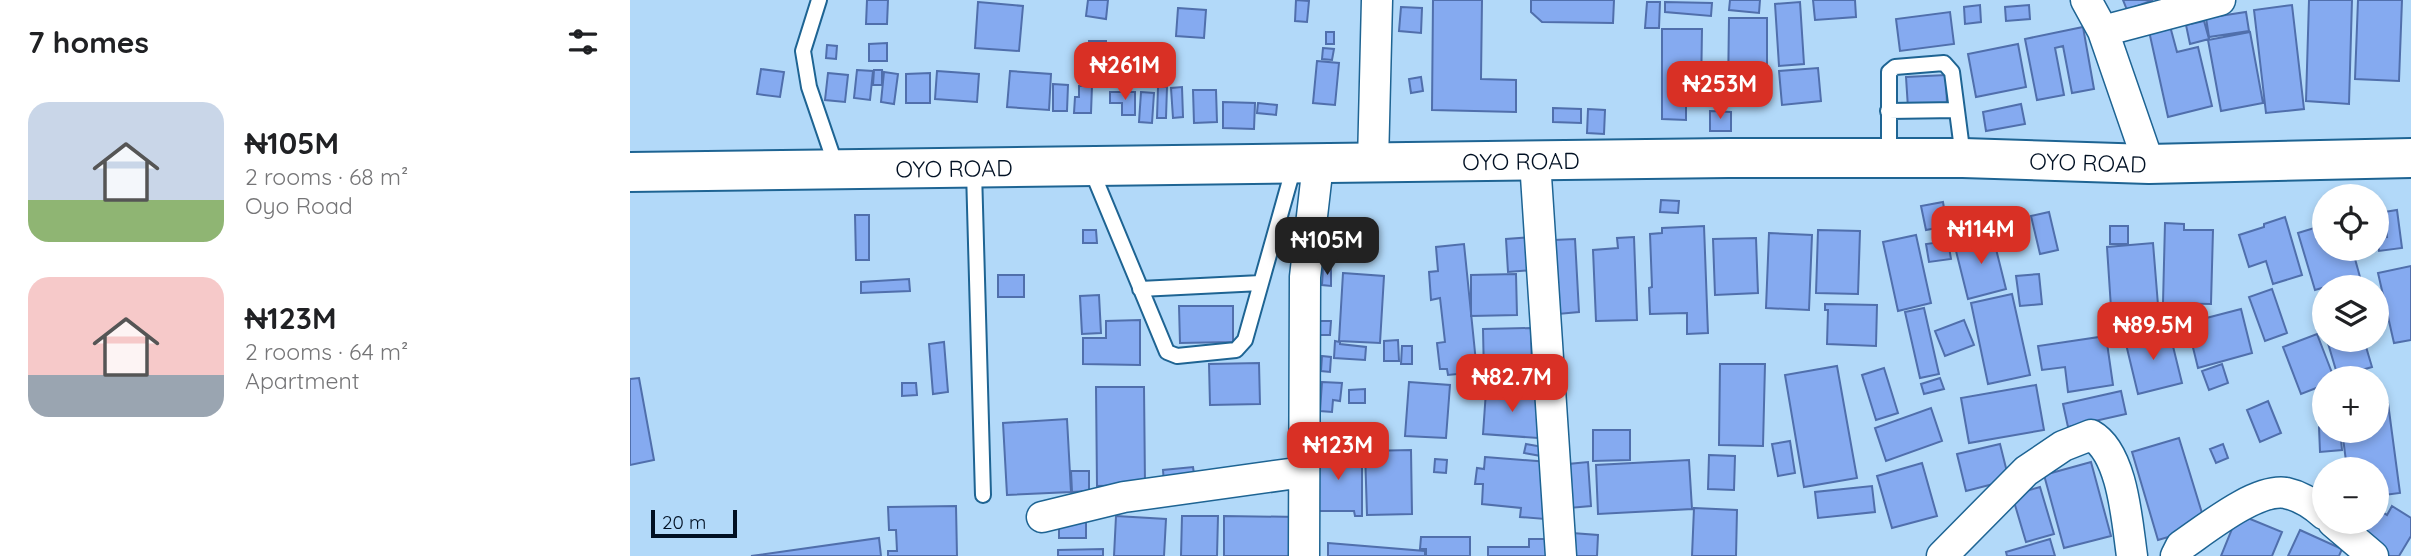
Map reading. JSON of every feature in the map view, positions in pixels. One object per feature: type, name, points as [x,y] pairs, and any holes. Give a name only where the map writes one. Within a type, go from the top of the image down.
[{"type":"highway","name":"OYO ROAD","points":[[630,172],[1889,158],[2149,164],[2411,159]]},
{"type":"street","points":[[1373,163],[1377,0]]},
{"type":"street","points":[[2087,0],[2103,31],[2149,164]]},
{"type":"street","points":[[2103,31],[2220,0]]},
{"type":"street","points":[[1535,161],[1561,556]]},
{"type":"street","points":[[1304,556],[1306,165]]},
{"type":"street","points":[[1942,556],[2026,471],[2063,446],[2091,435],[2101,441],[2108,451],[2123,495],[2132,556]]},
{"type":"street","points":[[1042,517],[1124,497],[1304,472]]},
{"type":"street","points":[[2176,556],[2181,546],[2256,498],[2285,493],[2312,504]]},
{"type":"street","points":[[2347,534],[2373,556]]},
{"type":"lane","points":[[820,0],[803,51],[809,87],[837,170]]},
{"type":"lane","points":[[1889,158],[1889,72],[1895,67],[1944,63],[1952,72],[1963,159]]},
{"type":"lane","points":[[1888,111],[1957,110]]},
{"type":"lane","points":[[1090,167],[1167,352],[1177,356],[1236,350],[1245,340],[1261,283],[1306,165]]},
{"type":"lane","points":[[974,168],[983,495]]},
{"type":"lane","points":[[1140,289],[1261,283]]},
{"type":"building","points":[[867,0],[888,0],[887,24],[866,24]]},
{"type":"building","points":[[1088,0],[1108,0],[1106,19],[1086,16]]},
{"type":"building","points":[[1296,0],[1309,1],[1307,22],[1295,21]]},
{"type":"building","points":[[1433,0],[1482,0],[1481,79],[1516,80],[1516,112],[1432,110]]},
{"type":"building","points":[[1531,0],[1614,0],[1613,23],[1542,22],[1531,12]]},
{"type":"building","points":[[1730,0],[1760,0],[1759,13],[1729,10]]},
{"type":"building","points":[[1813,0],[1855,0],[1856,17],[1815,20]]},
{"type":"building","points":[[2123,0],[2153,0],[2127,10]]},
{"type":"building","points":[[2309,0],[2352,0],[2349,104],[2306,101]]},
{"type":"building","points":[[2358,0],[2402,0],[2399,81],[2355,79]]},
{"type":"building","points":[[978,2],[1023,6],[1019,51],[975,48]]},
{"type":"building","points":[[1647,2],[1660,2],[1659,28],[1645,28]]},
{"type":"building","points":[[1665,2],[1712,3],[1711,16],[1665,12]]},
{"type":"building","points":[[1800,2],[1804,64],[1779,66],[1775,4]]},
{"type":"building","points":[[1980,5],[1981,22],[1965,24],[1964,7]]},
{"type":"building","points":[[2029,5],[2030,19],[2006,21],[2005,7]]},
{"type":"building","points":[[2292,5],[2304,109],[2266,113],[2254,10]]},
{"type":"building","points":[[1401,7],[1422,8],[1421,33],[1399,31]]},
{"type":"building","points":[[1178,8],[1206,10],[1204,38],[1176,36]]},
{"type":"building","points":[[1950,12],[1954,44],[1900,51],[1896,19]]},
{"type":"building","points":[[2246,12],[2249,31],[2209,37],[2206,18]]},
{"type":"building","points":[[1729,18],[1767,18],[1767,93],[1728,92]]},
{"type":"building","points":[[2204,21],[2209,39],[2190,44],[2186,25]]},
{"type":"building","points":[[2170,26],[2177,52],[2198,47],[2212,106],[2168,117],[2149,31]]},
{"type":"building","points":[[2083,27],[2094,89],[2072,93],[2063,46],[2055,48],[2064,95],[2037,100],[2025,39]]},
{"type":"building","points":[[1662,29],[1702,29],[1701,94],[1686,94],[1686,120],[1662,119]]},
{"type":"building","points":[[1326,32],[1334,32],[1334,44],[1326,44]]},
{"type":"building","points":[[2250,32],[2263,103],[2221,111],[2208,40]]},
{"type":"building","points":[[1089,41],[1106,41],[1106,58],[1089,59]]},
{"type":"building","points":[[887,43],[887,61],[869,61],[869,44]]},
{"type":"building","points":[[2018,44],[2026,87],[1976,97],[1968,54]]},
{"type":"building","points":[[827,45],[837,46],[836,59],[826,58]]},
{"type":"building","points":[[1323,48],[1334,49],[1332,60],[1322,59]]},
{"type":"building","points":[[1317,61],[1339,63],[1335,105],[1313,103]]},
{"type":"building","points":[[1818,68],[1821,101],[1782,105],[1779,71]]},
{"type":"building","points":[[761,69],[784,72],[780,97],[757,94]]},
{"type":"building","points":[[857,70],[873,71],[870,100],[854,98]]},
{"type":"building","points":[[874,70],[882,70],[882,85],[873,85]]},
{"type":"building","points":[[937,71],[979,74],[977,102],[935,99]]},
{"type":"building","points":[[1010,71],[1051,74],[1049,110],[1007,107]]},
{"type":"building","points":[[884,72],[898,74],[894,104],[881,102]]},
{"type":"building","points":[[828,73],[848,75],[845,102],[825,100]]},
{"type":"building","points":[[930,73],[930,103],[906,103],[906,74]]},
{"type":"building","points":[[1946,75],[1947,106],[1908,108],[1906,77]]},
{"type":"building","points":[[1421,77],[1423,91],[1411,93],[1409,79]]},
{"type":"building","points":[[1053,84],[1068,85],[1067,111],[1053,111]]},
{"type":"building","points":[[1079,86],[1092,86],[1091,113],[1074,113]]},
{"type":"building","points":[[1158,87],[1167,87],[1166,118],[1157,118]]},
{"type":"building","points":[[1182,87],[1183,117],[1173,118],[1171,88]]},
{"type":"building","points":[[1193,90],[1216,90],[1217,122],[1194,123]]},
{"type":"building","points":[[1110,92],[1135,92],[1135,115],[1122,115],[1122,103],[1110,103]]},
{"type":"building","points":[[1141,92],[1154,93],[1152,123],[1139,122]]},
{"type":"building","points":[[1223,102],[1255,103],[1254,129],[1223,128]]},
{"type":"building","points":[[1258,103],[1277,105],[1276,115],[1257,113]]},
{"type":"building","points":[[2021,104],[2025,124],[1986,131],[1983,112]]},
{"type":"building","points":[[1553,108],[1581,109],[1581,123],[1553,122]]},
{"type":"building","points":[[1588,109],[1605,110],[1604,134],[1587,133]]},
{"type":"building","points":[[1710,111],[1731,112],[1731,131],[1710,131]]},
{"type":"building","points":[[1661,200],[1679,201],[1678,213],[1660,212]]},
{"type":"building","points":[[1943,202],[1947,226],[1926,230],[1921,206]]},
{"type":"building","points":[[2397,210],[2402,248],[2389,250],[2389,211]]},
{"type":"building","points":[[2049,212],[2058,250],[2040,254],[2031,216]]},
{"type":"building","points":[[855,215],[869,215],[869,260],[856,260]]},
{"type":"building","points":[[2285,217],[2302,275],[2273,284],[2266,261],[2249,267],[2239,235]]},
{"type":"building","points":[[2165,223],[2184,224],[2184,230],[2213,230],[2211,304],[2163,303]]},
{"type":"building","points":[[1704,226],[1708,333],[1687,334],[1687,313],[1650,314],[1650,234],[1662,233],[1662,228]]},
{"type":"building","points":[[2110,226],[2128,226],[2128,244],[2110,244]]},
{"type":"building","points":[[1991,229],[2006,289],[1968,299],[1956,251],[1974,246],[1971,234]]},
{"type":"building","points":[[2312,229],[2312,261],[2356,261],[2359,275],[2312,275],[2312,280],[2298,233]]},
{"type":"building","points":[[1083,230],[1096,230],[1097,243],[1083,243]]},
{"type":"building","points":[[1818,230],[1860,231],[1858,294],[1816,293]]},
{"type":"building","points":[[1769,233],[1812,235],[1809,310],[1766,308]]},
{"type":"building","points":[[1916,235],[1931,303],[1898,311],[1883,242]]},
{"type":"building","points":[[1532,237],[1534,270],[1508,272],[1506,239]]},
{"type":"building","points":[[1634,237],[1637,320],[1596,321],[1593,250],[1618,248],[1617,238]]},
{"type":"building","points":[[1756,238],[1758,293],[1715,295],[1713,239]]},
{"type":"building","points":[[1575,239],[1579,312],[1558,314],[1554,240]]},
{"type":"building","points":[[1948,241],[1951,259],[1929,262],[1926,244]]},
{"type":"building","points":[[2153,243],[2158,305],[2111,308],[2107,247]]},
{"type":"building","points":[[1464,244],[1477,372],[1448,375],[1447,369],[1440,369],[1437,343],[1445,342],[1440,298],[1431,300],[1429,272],[1438,271],[1436,247]]},
{"type":"building","points":[[2411,266],[2411,340],[2394,343],[2389,321],[2389,275],[2378,273]]},
{"type":"building","points":[[1323,268],[1331,269],[1331,286],[1322,285]]},
{"type":"building","points":[[1343,273],[1384,276],[1380,343],[1339,341]]},
{"type":"building","points":[[1516,274],[1517,315],[1471,316],[1471,275]]},
{"type":"building","points":[[2039,274],[2042,304],[2020,306],[2016,276]]},
{"type":"building","points":[[998,275],[1024,275],[1024,297],[998,297]]},
{"type":"building","points":[[909,279],[910,291],[861,293],[861,282]]},
{"type":"building","points":[[2272,289],[2287,333],[2265,341],[2249,297]]},
{"type":"building","points":[[2012,294],[2030,375],[1988,384],[1971,303]]},
{"type":"building","points":[[1099,295],[1101,333],[1082,334],[1080,296]]},
{"type":"building","points":[[1825,304],[1877,305],[1876,346],[1827,344],[1828,310],[1825,310]]},
{"type":"building","points":[[1179,306],[1233,306],[1233,342],[1180,343]]},
{"type":"building","points":[[1924,308],[1939,374],[1920,378],[1905,312]]},
{"type":"building","points":[[2241,309],[2252,353],[2198,368],[2187,323]]},
{"type":"building","points":[[1140,320],[1140,365],[1083,364],[1083,338],[1106,338],[1106,321]]},
{"type":"building","points":[[1964,320],[1974,345],[1945,356],[1935,331]]},
{"type":"building","points":[[1320,321],[1331,321],[1330,335],[1320,335]]},
{"type":"building","points":[[1531,328],[1532,377],[1484,377],[1483,329]]},
{"type":"building","points":[[2169,330],[2182,383],[2138,394],[2125,340]]},
{"type":"building","points":[[2106,336],[2113,385],[2068,392],[2065,367],[2042,370],[2038,346]]},
{"type":"building","points":[[2312,336],[2312,352],[2324,352],[2329,366],[2312,366],[2312,390],[2301,394],[2283,347]]},
{"type":"building","points":[[1398,340],[1399,361],[1384,361],[1384,341]]},
{"type":"building","points":[[1335,341],[1366,347],[1365,360],[1334,358]]},
{"type":"building","points":[[944,342],[948,392],[933,394],[929,344]]},
{"type":"building","points":[[1402,346],[1412,346],[1412,364],[1401,364]]},
{"type":"building","points":[[2331,352],[2368,352],[2372,366],[2335,366]]},
{"type":"building","points":[[1322,356],[1331,357],[1330,372],[1321,371]]},
{"type":"building","points":[[1259,363],[1260,404],[1210,405],[1209,364]]},
{"type":"building","points":[[1720,364],[1765,364],[1763,446],[1719,445]]},
{"type":"building","points":[[2222,364],[2228,383],[2209,390],[2202,371]]},
{"type":"building","points":[[1837,366],[1857,478],[1804,487],[1785,375]]},
{"type":"building","points":[[1884,368],[1898,413],[1876,420],[1862,375]]},
{"type":"building","points":[[639,378],[654,460],[630,465],[630,379]]},
{"type":"building","points":[[1940,378],[1944,389],[1924,394],[1921,384]]},
{"type":"building","points":[[1322,382],[1342,383],[1340,401],[1333,400],[1332,412],[1320,411]]},
{"type":"building","points":[[1409,382],[1450,385],[1446,438],[1405,436]]},
{"type":"building","points":[[902,383],[916,383],[917,395],[902,396]]},
{"type":"building","points":[[2036,385],[2044,430],[1969,443],[1961,398]]},
{"type":"building","points":[[1096,387],[1144,387],[1145,485],[1097,486]]},
{"type":"building","points":[[1365,389],[1365,403],[1349,403],[1349,390]]},
{"type":"building","points":[[1486,391],[1541,395],[1538,438],[1483,434]]},
{"type":"building","points":[[2121,391],[2126,414],[2068,427],[2063,404]]},
{"type":"building","points":[[2268,401],[2281,433],[2260,442],[2247,410]]},
{"type":"building","points":[[1931,408],[1942,441],[1886,461],[1875,428]]},
{"type":"building","points":[[2389,410],[2400,493],[2389,494],[2389,457],[2345,457],[2344,443],[2389,443]]},
{"type":"building","points":[[1067,419],[1071,492],[1007,495],[1003,423]]},
{"type":"building","points":[[1312,423],[1335,424],[1334,446],[1311,446]]},
{"type":"building","points":[[1593,430],[1630,430],[1630,460],[1593,461]]},
{"type":"building","points":[[2179,438],[2206,526],[2158,540],[2132,452]]},
{"type":"building","points":[[1790,441],[1795,473],[1778,476],[1772,444]]},
{"type":"building","points":[[2320,443],[2341,443],[2342,450],[2320,452]]},
{"type":"building","points":[[1526,444],[1543,447],[1541,456],[1524,453]]},
{"type":"building","points":[[2000,444],[2009,480],[1966,491],[1957,454]]},
{"type":"building","points":[[2223,444],[2228,458],[2216,463],[2210,449]]},
{"type":"building","points":[[1411,450],[1412,514],[1367,515],[1365,451]]},
{"type":"building","points":[[1313,453],[1362,453],[1362,516],[1355,516],[1354,511],[1313,511]]},
{"type":"building","points":[[1709,455],[1735,456],[1734,490],[1708,489]]},
{"type":"building","points":[[1485,457],[1549,462],[1545,519],[1520,517],[1521,508],[1482,504],[1483,484],[1475,484],[1477,468],[1484,469]]},
{"type":"building","points":[[1435,459],[1447,460],[1446,473],[1434,472]]},
{"type":"building","points":[[1689,460],[1692,509],[1598,514],[1596,465]]},
{"type":"building","points":[[1588,462],[1591,506],[1569,508],[1568,464]]},
{"type":"building","points":[[2091,462],[2111,536],[2064,548],[2044,475]]},
{"type":"building","points":[[1922,463],[1937,516],[1892,528],[1877,476]]},
{"type":"building","points":[[1193,467],[1195,481],[1164,484],[1163,470]]},
{"type":"building","points":[[1071,471],[1089,471],[1089,491],[1072,492]]},
{"type":"building","points":[[1872,486],[1875,512],[1818,518],[1815,492]]},
{"type":"building","points":[[2040,487],[2054,534],[2026,542],[2012,495]]},
{"type":"building","points":[[956,506],[957,556],[888,556],[888,551],[897,551],[896,530],[889,530],[888,507]]},
{"type":"building","points":[[2392,506],[2411,518],[2411,536],[2399,556],[2385,556],[2355,537],[2357,534],[2389,534],[2389,511]]},
{"type":"building","points":[[1694,508],[1737,510],[1736,556],[1692,556]]},
{"type":"building","points":[[2238,514],[2282,532],[2272,556],[2221,556]]},
{"type":"building","points":[[1116,516],[1166,519],[1164,556],[1114,556]]},
{"type":"building","points":[[1182,516],[1218,516],[1217,556],[1181,556]]},
{"type":"building","points":[[1224,516],[1299,517],[1299,556],[1224,556]]},
{"type":"building","points":[[1059,518],[1086,518],[1086,538],[1059,538]]},
{"type":"building","points":[[2300,530],[2342,549],[2339,556],[2288,556]]},
{"type":"building","points":[[1572,533],[1598,535],[1597,556],[1571,556]]},
{"type":"building","points":[[1421,537],[1470,537],[1470,556],[1426,556],[1426,549],[1420,549]]},
{"type":"building","points":[[879,538],[881,556],[751,556]]},
{"type":"building","points":[[1529,539],[1552,539],[1551,556],[1488,556],[1488,547],[1529,547]]},
{"type":"building","points":[[2050,539],[2055,556],[2007,556],[2006,552]]},
{"type":"building","points":[[1328,543],[1425,551],[1425,556],[1328,556]]},
{"type":"building","points":[[1103,549],[1103,556],[1058,556],[1058,550]]}]
